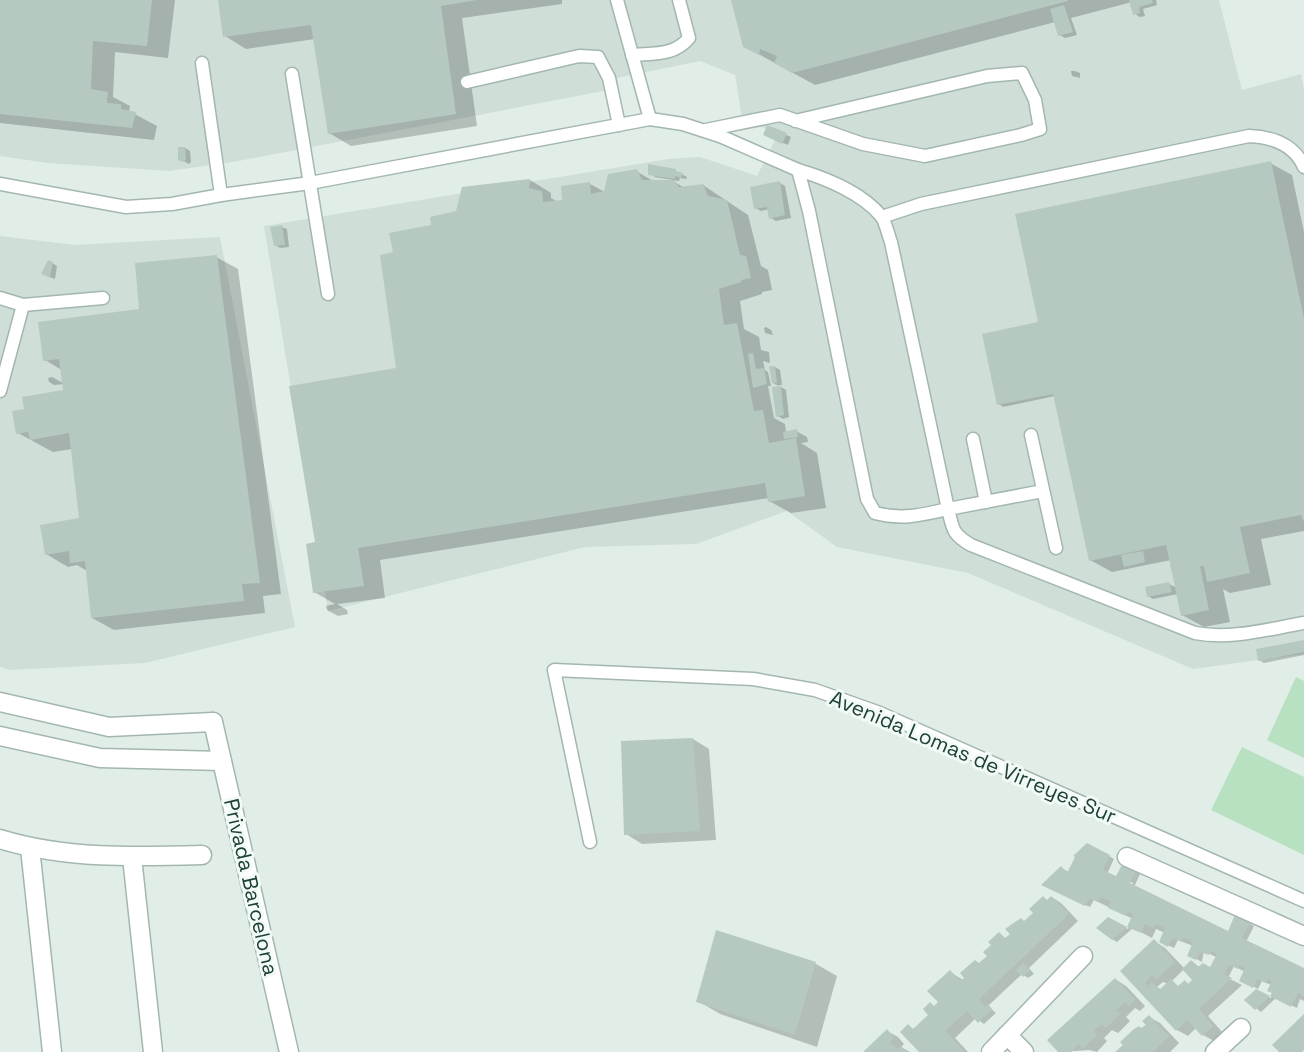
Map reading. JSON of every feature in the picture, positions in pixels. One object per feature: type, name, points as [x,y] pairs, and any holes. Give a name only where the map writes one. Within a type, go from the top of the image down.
[{"type":"street","name":"Privada Barcelona","points":[[0,702],[109,727],[213,722],[289,1052]]},
{"type":"street","points":[[0,736],[100,758],[222,761]]},
{"type":"street","points":[[0,838],[30,848],[132,857],[201,855]]},
{"type":"street","points":[[30,848],[52,1052]]},
{"type":"street","points":[[132,857],[153,1052]]},
{"type":"street","points":[[1127,857],[1304,936]]},
{"type":"street","points":[[991,1052],[1083,956]]},
{"type":"street","points":[[1215,1052],[1241,1028]]},
{"type":"street","points":[[1007,1035],[1024,1052]]},
{"type":"lane","points":[[617,0],[650,119]]},
{"type":"lane","points":[[632,55],[680,48],[689,38],[679,0]]},
{"type":"lane","points":[[467,82],[579,56],[598,57],[609,78],[619,125]]},
{"type":"lane","points":[[202,63],[221,195]]},
{"type":"lane","points":[[704,131],[780,115],[795,121],[862,144],[925,156],[1040,129],[1035,100],[1022,73],[987,76],[795,121]]},
{"type":"lane","points":[[292,74],[328,294]]},
{"type":"lane","points":[[0,184],[126,207],[172,204],[310,183],[650,119],[683,124],[704,131],[798,170],[826,178],[882,217],[891,242],[952,527],[958,537],[971,545],[1195,633],[1229,636],[1304,623]]},
{"type":"lane","points":[[882,217],[921,204],[1249,136],[1264,137],[1279,142],[1292,150],[1304,167]]},
{"type":"lane","points":[[798,170],[811,221],[867,499],[875,513],[892,518],[921,515],[1043,491]]},
{"type":"lane","points":[[0,298],[23,305],[103,298]]},
{"type":"lane","points":[[0,391],[23,305]]},
{"type":"lane","points":[[1031,435],[1056,548]]},
{"type":"lane","points":[[973,439],[986,502]]},
{"type":"lane","name":"Avenida Lomas de Virreyes Sur","points":[[590,842],[555,670],[753,679],[815,690],[880,713],[1304,901]]},
{"type":"shaded area","points":[[0,0],[1219,0],[1242,90],[1301,74],[1304,90],[1304,654],[1193,669],[968,573],[837,547],[787,511],[696,544],[585,547],[328,611],[264,226],[668,159],[700,157],[757,176],[778,134],[742,118],[735,75],[700,61],[617,78],[619,88],[233,162],[169,171],[48,163],[0,156]]},
{"type":"shaded area","points":[[0,236],[75,245],[220,237],[295,627],[145,663],[10,670],[0,667]]},
{"type":"green space","points":[[1296,677],[1304,681],[1304,758],[1267,740]]},
{"type":"green space","points":[[1242,747],[1304,777],[1304,855],[1211,810]]},
{"type":"building","points":[[0,0],[152,0],[147,46],[93,41],[91,89],[108,92],[107,103],[121,104],[121,109],[136,112],[132,128],[0,114]]},
{"type":"building","points":[[218,0],[477,0],[441,6],[456,114],[328,134],[311,25],[223,37]]},
{"type":"building","points":[[731,0],[1068,1],[792,73],[774,63],[777,56],[760,49],[759,55],[743,47]]},
{"type":"building","points":[[1129,0],[1152,0],[1153,3],[1139,7],[1140,13],[1133,15]]},
{"type":"building","points":[[1064,5],[1073,32],[1058,36],[1050,9]]},
{"type":"building","points":[[767,125],[787,133],[782,144],[763,135]]},
{"type":"building","points":[[178,147],[185,147],[186,159],[183,162],[178,160]]},
{"type":"building","points":[[1271,161],[1304,319],[1304,522],[1301,515],[1240,527],[1250,573],[1207,582],[1204,566],[1200,566],[1209,610],[1181,616],[1166,545],[1089,561],[1053,394],[997,405],[982,334],[1038,322],[1015,214]]},
{"type":"building","points":[[648,164],[676,169],[683,173],[681,178],[675,176],[675,179],[648,175]]},
{"type":"building","points":[[637,169],[642,180],[674,180],[679,187],[703,184],[708,196],[727,200],[740,255],[746,256],[751,278],[719,289],[724,325],[737,323],[754,411],[763,410],[769,443],[796,438],[805,496],[768,502],[765,483],[358,548],[364,586],[313,593],[306,544],[315,542],[289,386],[396,368],[380,255],[393,252],[389,233],[431,225],[430,217],[456,211],[462,187],[530,179],[529,188],[542,191],[543,202],[562,200],[561,186],[590,182],[591,194],[604,191],[608,174]]},
{"type":"building","points":[[780,181],[785,215],[769,219],[767,207],[754,209],[750,187]]},
{"type":"building","points":[[282,225],[285,245],[274,246],[270,227]]},
{"type":"building","points":[[217,255],[260,583],[242,584],[244,601],[91,618],[85,561],[70,563],[69,551],[45,555],[40,525],[79,518],[69,433],[30,440],[28,432],[16,434],[12,411],[24,409],[22,397],[63,390],[59,359],[43,361],[38,322],[139,309],[135,263]]},
{"type":"building","points":[[48,260],[53,262],[50,277],[41,274]]},
{"type":"building","points":[[753,353],[756,369],[764,368],[767,384],[753,388],[748,354]]},
{"type":"building","points":[[769,366],[775,366],[777,383],[772,383]]},
{"type":"building","points":[[781,386],[784,415],[776,417],[772,387]]},
{"type":"building","points":[[797,429],[798,437],[784,439],[783,432]]},
{"type":"building","points":[[1143,551],[1145,562],[1124,567],[1121,555]]},
{"type":"building","points":[[1169,582],[1172,592],[1147,597],[1145,587]]},
{"type":"building","points":[[1304,640],[1304,652],[1258,661],[1256,649]]},
{"type":"building","points":[[693,738],[700,831],[624,835],[621,741]]},
{"type":"building","points":[[1087,843],[1110,855],[1103,870],[1116,876],[1124,861],[1137,868],[1130,883],[1228,931],[1235,915],[1250,922],[1242,938],[1304,968],[1304,996],[1298,993],[1291,1007],[1270,996],[1272,993],[1267,991],[1272,981],[1268,979],[1266,983],[1257,979],[1253,988],[1239,981],[1245,968],[1239,965],[1238,969],[1229,965],[1224,974],[1232,978],[1199,1009],[1213,1026],[1202,1036],[1187,1020],[1176,1031],[1120,971],[1154,939],[1175,962],[1156,980],[1152,975],[1145,983],[1148,986],[1152,982],[1159,990],[1171,979],[1178,986],[1185,980],[1188,984],[1192,980],[1182,969],[1191,960],[1198,967],[1203,963],[1210,967],[1217,954],[1211,951],[1209,955],[1200,952],[1196,960],[1187,956],[1193,942],[1184,938],[1182,942],[1173,938],[1168,947],[1159,942],[1165,928],[1156,924],[1154,928],[1145,924],[1141,933],[1127,927],[1133,914],[1128,911],[1126,916],[1108,908],[1111,902],[1100,897],[1098,902],[1089,898],[1085,906],[1041,885],[1061,866],[1067,873],[1075,857],[1073,856]]},
{"type":"building","points":[[1043,896],[1047,900],[1051,896],[1069,914],[979,999],[985,1007],[988,1004],[992,1009],[978,1023],[967,1011],[945,1031],[965,1052],[919,1052],[900,1032],[908,1024],[913,1029],[928,1015],[923,1009],[930,1002],[934,1006],[938,1002],[927,991],[950,970],[960,981],[964,978],[960,973],[975,960],[979,963],[987,956],[983,952],[991,945],[988,942],[999,932],[1005,938],[1010,934],[1005,929],[1021,918],[1024,921],[1033,913],[1029,909]]},
{"type":"building","points":[[1108,917],[1127,927],[1112,940],[1096,928]]},
{"type":"building","points":[[716,930],[816,962],[795,1035],[696,1002]]},
{"type":"building","points":[[1023,963],[1030,970],[1023,977],[1016,970]]},
{"type":"building","points":[[1115,978],[1135,999],[1129,1006],[1125,1002],[1116,1010],[1120,1014],[1106,1028],[1102,1024],[1094,1031],[1097,1035],[1083,1049],[1079,1044],[1071,1052],[1058,1052],[1047,1040]]},
{"type":"building","points":[[1256,989],[1270,996],[1255,1010],[1244,1000]]},
{"type":"building","points":[[1304,1014],[1304,1050],[1302,1052],[1279,1052],[1272,1045]]},
{"type":"building","points":[[1149,1015],[1169,1036],[1153,1052],[1115,1052],[1123,1045],[1120,1042],[1134,1029],[1146,1025],[1142,1021]]},
{"type":"building","points":[[887,1029],[894,1038],[890,1042],[897,1049],[901,1046],[907,1052],[863,1052]]}]
